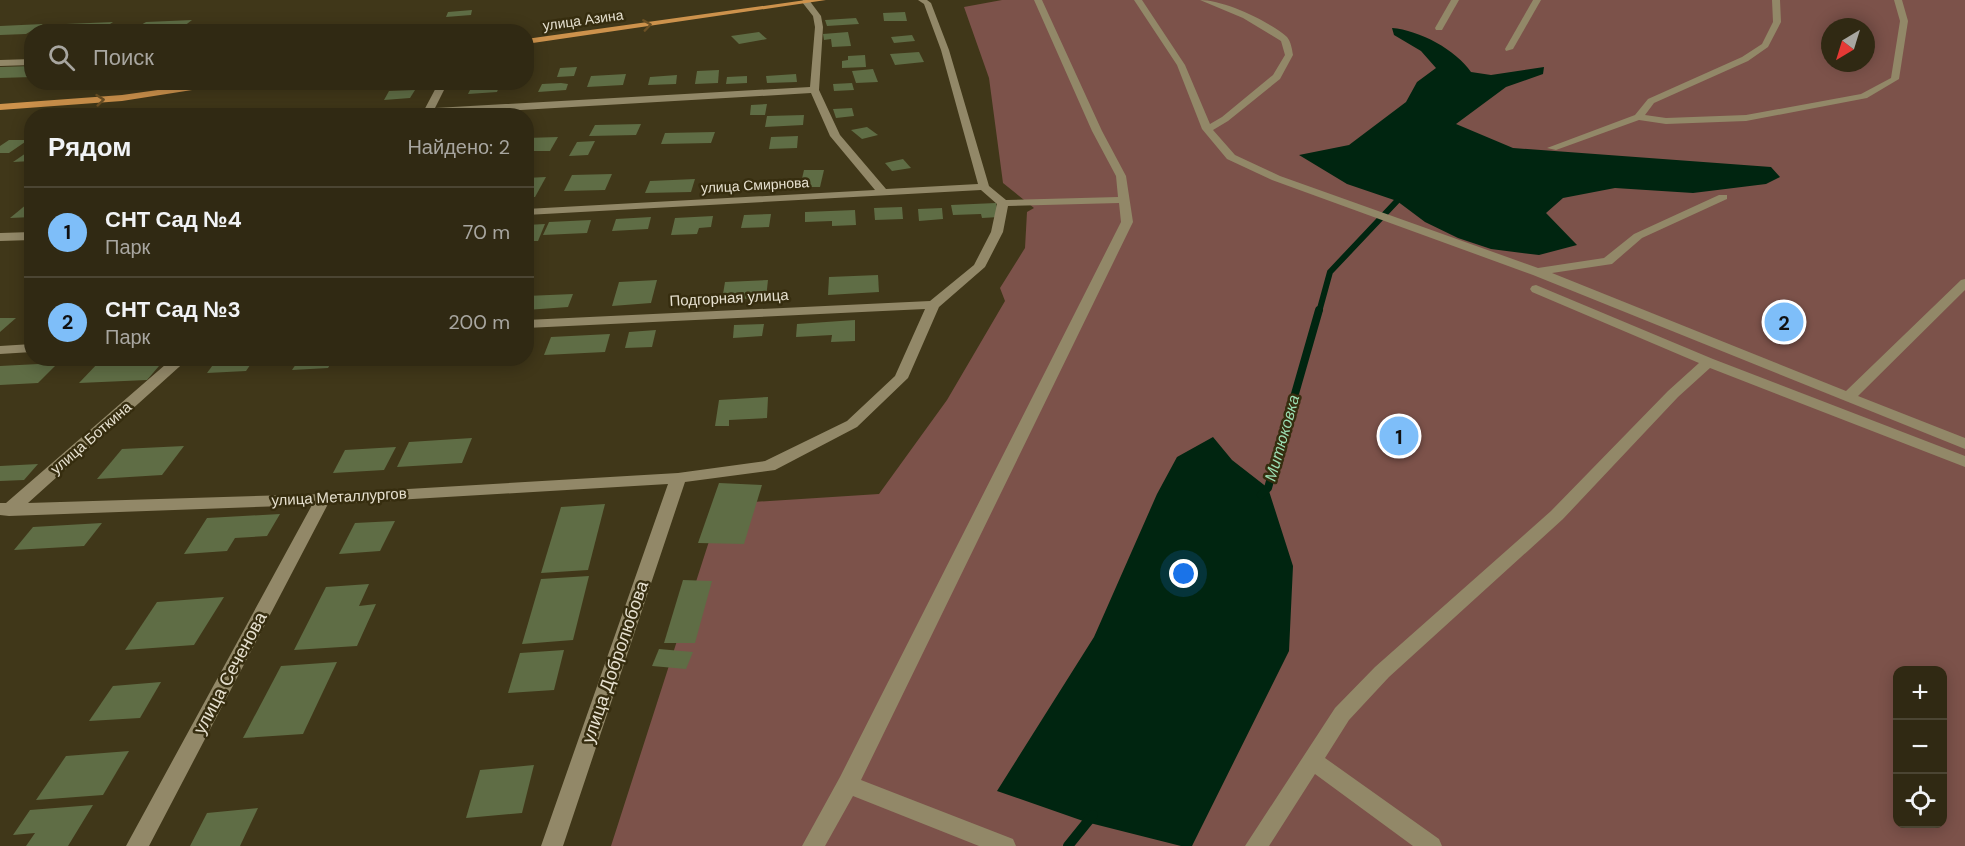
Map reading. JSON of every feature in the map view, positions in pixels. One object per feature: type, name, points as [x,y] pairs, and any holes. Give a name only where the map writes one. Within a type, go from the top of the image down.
[{"type":"main road","name":"улица Азина","points":[[534,41],[822,0]]},
{"type":"main road","points":[[0,107],[112,99],[179,90]]},
{"type":"street","points":[[922,0],[927,3],[945,50],[984,187],[1003,203],[1124,201]]},
{"type":"street","points":[[813,846],[848,784],[1127,222],[1121,176],[1097,131],[1038,0]]},
{"type":"street","points":[[1138,0],[1181,65],[1207,129],[1231,157],[1276,178],[1537,272],[1965,444]]},
{"type":"street","points":[[1204,0],[1229,7],[1271,30],[1285,40],[1289,55],[1277,77],[1225,119],[1207,129]]},
{"type":"street","points":[[1439,28],[1455,0]]},
{"type":"street","points":[[1509,48],[1537,0]]},
{"type":"street","points":[[1638,117],[1651,101],[1745,59],[1765,45],[1777,22],[1776,0]]},
{"type":"street","points":[[1552,148],[1638,117],[1666,121],[1746,118],[1864,96],[1895,79],[1904,21],[1898,0]]},
{"type":"street","points":[[806,2],[818,16],[814,90],[835,136],[884,193]]},
{"type":"street","points":[[0,63],[24,62]]},
{"type":"street","points":[[431,108],[440,90]]},
{"type":"street","points":[[512,108],[814,90]]},
{"type":"street","name":"улица Смирнова","points":[[534,212],[984,187]]},
{"type":"street","points":[[1537,272],[1608,261],[1638,236],[1723,197]]},
{"type":"street","points":[[933,305],[979,267],[997,232],[1003,203]]},
{"type":"street","points":[[0,237],[24,236]]},
{"type":"street","points":[[1848,397],[1965,283]]},
{"type":"street","points":[[1536,289],[1708,362],[1965,462]]},
{"type":"street","name":"Подгорная улица","points":[[534,324],[933,305]]},
{"type":"street","name":"улица Металлургов","points":[[4,511],[323,499],[678,478],[769,466],[852,424],[901,378],[933,305]]},
{"type":"street","points":[[0,350],[24,348]]},
{"type":"street","points":[[1256,846],[1342,714],[1382,672],[1557,515],[1673,394],[1708,362]]},
{"type":"street","name":"улица Боткина","points":[[4,511],[173,366]]},
{"type":"street","name":"улица Добролюбова","points":[[552,846],[678,478]]},
{"type":"street","name":"улица Сеченова","points":[[137,846],[323,499]]},
{"type":"street","points":[[1312,760],[1431,846]]},
{"type":"street","points":[[848,784],[1005,846]]},
{"type":"shaded area","points":[[1002,0],[1965,0],[1965,846],[611,846],[721,504],[879,494],[947,400],[1005,301],[1000,288],[1025,248],[1027,212],[1034,208],[1003,183],[989,78],[964,7]]},
{"type":"shaded area","points":[[1392,28],[1414,33],[1436,42],[1456,56],[1471,72],[1491,75],[1544,67],[1543,74],[1506,87],[1456,124],[1513,148],[1771,167],[1780,177],[1766,184],[1693,193],[1615,188],[1563,198],[1546,213],[1577,245],[1539,255],[1491,249],[1458,238],[1425,222],[1397,201],[1347,184],[1299,155],[1349,145],[1406,102],[1417,82],[1436,68],[1421,51],[1394,35]]},
{"type":"shaded area","points":[[1213,437],[1232,460],[1268,488],[1293,566],[1289,651],[1192,846],[1181,846],[1086,822],[997,791],[1094,637],[1157,494],[1177,457]]},
{"type":"building","points":[[472,10],[471,15],[446,17],[448,12]]},
{"type":"building","points":[[905,12],[907,21],[884,21],[883,13]]},
{"type":"building","points":[[856,18],[859,24],[827,26],[825,20]]},
{"type":"building","points":[[192,20],[187,24],[143,24]]},
{"type":"building","points":[[113,22],[110,24],[66,24]]},
{"type":"building","points":[[24,25],[24,34],[0,35],[0,26]]},
{"type":"building","points":[[759,32],[767,39],[739,44],[731,36]]},
{"type":"building","points":[[848,32],[851,46],[832,47],[831,39],[824,40],[823,34]]},
{"type":"building","points":[[912,35],[915,41],[894,43],[891,37]]},
{"type":"building","points":[[919,52],[924,62],[895,65],[890,54]]},
{"type":"building","points":[[865,55],[866,67],[842,68],[842,61],[848,60],[848,56]]},
{"type":"building","points":[[24,66],[24,77],[0,78],[0,67]]},
{"type":"building","points":[[577,67],[574,76],[557,77],[560,68]]},
{"type":"building","points":[[873,69],[878,82],[856,83],[852,71]]},
{"type":"building","points":[[719,70],[718,83],[695,84],[697,71]]},
{"type":"building","points":[[626,74],[623,85],[587,87],[591,76]]},
{"type":"building","points":[[796,74],[797,82],[767,83],[766,76]]},
{"type":"building","points":[[677,75],[676,84],[648,85],[650,77]]},
{"type":"building","points":[[747,76],[747,83],[726,84],[727,77]]},
{"type":"building","points":[[852,83],[854,90],[834,91],[833,84]]},
{"type":"building","points":[[542,84],[568,84],[566,90],[538,92]]},
{"type":"building","points":[[415,90],[410,98],[384,100],[389,91]]},
{"type":"building","points":[[470,90],[498,90],[497,92],[468,94]]},
{"type":"building","points":[[767,104],[765,115],[750,115],[751,105]]},
{"type":"building","points":[[852,108],[854,116],[836,118],[833,109]]},
{"type":"building","points":[[804,115],[803,125],[765,127],[767,116]]},
{"type":"building","points":[[641,124],[636,135],[589,136],[595,125]]},
{"type":"building","points":[[867,127],[878,135],[862,139],[851,130]]},
{"type":"building","points":[[715,132],[711,143],[661,144],[665,133]]},
{"type":"building","points":[[798,136],[797,148],[769,149],[771,137]]},
{"type":"building","points":[[558,137],[550,151],[534,151],[534,138]]},
{"type":"building","points":[[9,140],[24,140],[24,143],[9,153],[0,153],[0,146]]},
{"type":"building","points":[[595,141],[588,155],[569,156],[577,142]]},
{"type":"building","points":[[24,154],[24,161],[13,162]]},
{"type":"building","points":[[903,159],[911,168],[892,171],[885,163]]},
{"type":"building","points":[[804,170],[824,170],[820,187],[800,187]]},
{"type":"building","points":[[612,174],[605,190],[564,191],[572,175]]},
{"type":"building","points":[[546,177],[535,197],[534,197],[534,178]]},
{"type":"building","points":[[695,179],[691,192],[645,193],[650,181]]},
{"type":"building","points":[[996,203],[999,217],[982,218],[981,214],[953,215],[951,205]]},
{"type":"building","points":[[24,206],[24,217],[10,218]]},
{"type":"building","points":[[902,207],[903,219],[875,220],[874,208]]},
{"type":"building","points":[[942,208],[943,219],[919,221],[918,209]]},
{"type":"building","points":[[855,210],[856,225],[832,226],[832,221],[805,222],[805,212]]},
{"type":"building","points":[[771,214],[769,227],[741,228],[744,215]]},
{"type":"building","points":[[713,216],[711,227],[699,228],[697,234],[671,235],[675,218]]},
{"type":"building","points":[[651,217],[648,229],[612,231],[616,219]]},
{"type":"building","points":[[591,220],[587,233],[543,235],[549,222]]},
{"type":"building","points":[[545,224],[538,241],[534,241],[534,225]]},
{"type":"building","points":[[878,275],[879,292],[828,295],[829,277]]},
{"type":"building","points":[[657,280],[651,303],[612,306],[619,282]]},
{"type":"building","points":[[768,280],[766,298],[722,300],[725,282]]},
{"type":"building","points":[[573,294],[568,307],[534,309],[534,296]]},
{"type":"building","points":[[0,318],[16,318],[0,332]]},
{"type":"building","points":[[855,320],[855,341],[831,342],[832,335],[796,337],[797,324]]},
{"type":"building","points":[[764,324],[762,336],[733,338],[734,325]]},
{"type":"building","points":[[656,330],[652,347],[625,348],[629,332]]},
{"type":"building","points":[[610,334],[605,352],[544,355],[551,337]]},
{"type":"building","points":[[0,366],[55,366],[38,383],[0,385]]},
{"type":"building","points":[[95,366],[159,366],[147,380],[79,383]]},
{"type":"building","points":[[212,366],[249,366],[246,371],[207,373]]},
{"type":"building","points":[[295,366],[329,366],[328,368],[292,370]]},
{"type":"building","points":[[768,397],[767,418],[729,420],[729,426],[715,426],[719,400]]},
{"type":"building","points":[[472,438],[462,463],[397,467],[409,442]]},
{"type":"building","points":[[184,446],[162,475],[97,479],[122,449]]},
{"type":"building","points":[[396,447],[384,470],[333,473],[345,450]]},
{"type":"building","points":[[38,464],[24,480],[0,481],[0,466]]},
{"type":"building","points":[[719,483],[762,485],[744,544],[698,543]]},
{"type":"building","points":[[605,504],[588,570],[541,573],[561,507]]},
{"type":"building","points":[[280,514],[267,536],[235,538],[227,551],[184,554],[207,518]]},
{"type":"building","points":[[395,521],[380,551],[339,554],[355,523]]},
{"type":"building","points":[[102,523],[84,546],[14,550],[33,527]]},
{"type":"building","points":[[589,576],[573,640],[522,644],[541,579]]},
{"type":"building","points":[[683,580],[712,581],[695,643],[664,643]]},
{"type":"building","points":[[369,584],[359,606],[376,604],[357,646],[294,650],[326,587]]},
{"type":"building","points":[[224,597],[194,645],[125,650],[157,602]]},
{"type":"building","points":[[659,649],[693,652],[686,669],[652,666]]},
{"type":"building","points":[[564,650],[554,690],[508,693],[520,653]]},
{"type":"building","points":[[337,662],[303,734],[243,738],[281,666]]},
{"type":"building","points":[[161,682],[140,718],[89,721],[113,686]]},
{"type":"building","points":[[129,751],[103,795],[36,800],[66,756]]},
{"type":"building","points":[[534,765],[522,813],[466,818],[480,770]]},
{"type":"building","points":[[93,805],[68,846],[26,846],[35,833],[13,835],[30,810]]},
{"type":"building","points":[[258,808],[240,846],[190,846],[207,813]]},
{"type":"waterway","name":"Митюковка","points":[[1319,312],[1330,272],[1397,201]]},
{"type":"waterway","name":"Митюковка","points":[[1261,495],[1268,488],[1319,310]]},
{"type":"waterway","name":"Митюковка","points":[[1068,846],[1093,815]]},
{"type":"place","name":"СНТ Сад №3","points":[[1784,322]]},
{"type":"place","name":"СНТ Сад №4","points":[[1399,436]]}]
